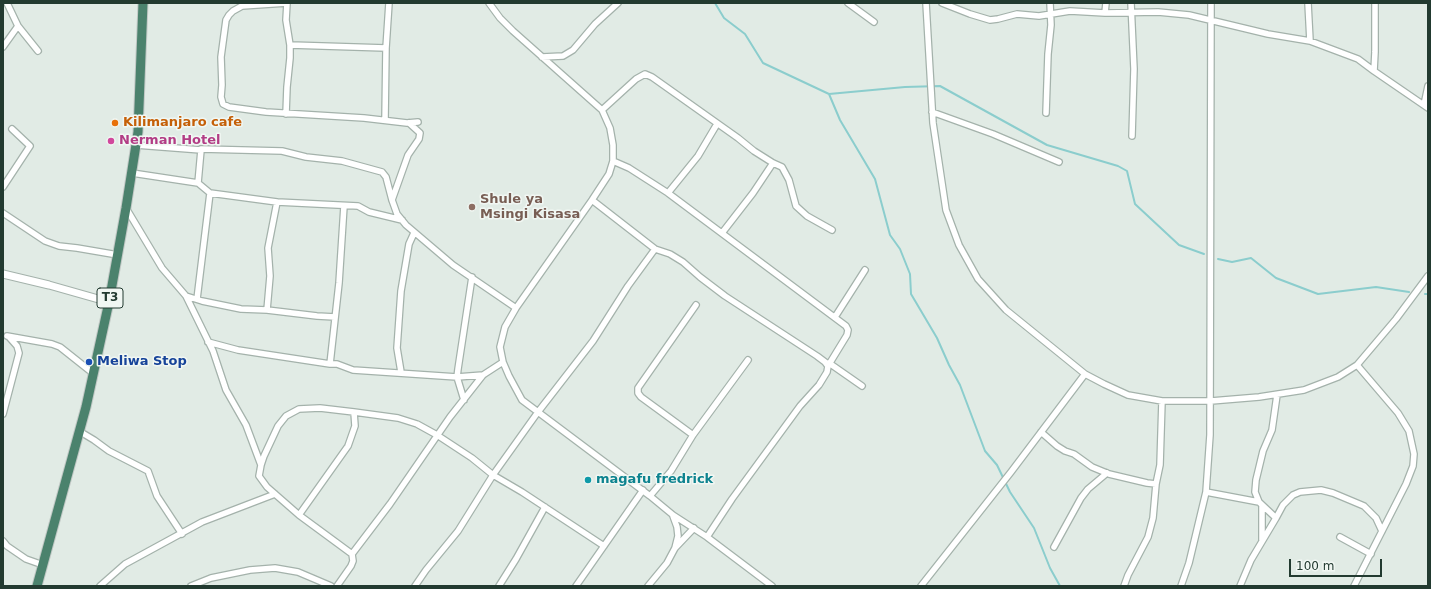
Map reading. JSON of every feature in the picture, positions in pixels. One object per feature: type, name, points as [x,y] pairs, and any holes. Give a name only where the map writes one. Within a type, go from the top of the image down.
[{"type":"highway","name":"T3","points":[[37,586],[94,374],[110,302],[138,132],[143,3]]},
{"type":"street","points":[[7,3],[18,26],[38,51]]},
{"type":"street","points":[[286,114],[290,45],[286,20],[287,3],[242,6],[233,11],[226,20],[221,57],[221,97],[223,104],[229,107],[286,114],[385,120],[409,123],[418,122]]},
{"type":"street","points":[[385,120],[386,48],[389,3]]},
{"type":"street","points":[[489,3],[500,18],[602,110],[610,128],[613,145],[613,161],[609,174],[504,327],[500,347],[503,362],[509,376],[522,400],[643,490],[673,515],[707,537],[772,586]]},
{"type":"street","points":[[542,57],[563,56],[573,50],[595,24],[618,3]]},
{"type":"street","points":[[848,3],[874,22]]},
{"type":"street","points":[[926,3],[932,112],[946,210],[959,245],[978,279],[1006,310],[1085,374],[1128,394],[1162,401],[1210,401],[1277,395],[1304,390],[1331,380],[1357,365],[1396,319],[1428,276]]},
{"type":"street","points":[[942,3],[990,20],[1017,14],[1039,16],[1070,11],[1105,13],[1172,12],[1211,19],[1262,33],[1310,41],[1358,59],[1426,106],[1428,86]]},
{"type":"street","points":[[1046,113],[1051,14],[1050,3]]},
{"type":"street","points":[[1105,13],[1106,3]]},
{"type":"street","points":[[1132,3],[1134,68],[1132,136]]},
{"type":"street","points":[[1181,586],[1189,563],[1206,492],[1210,401],[1211,3]]},
{"type":"street","points":[[1308,3],[1310,41]]},
{"type":"street","points":[[1374,3],[1374,71]]},
{"type":"street","points":[[3,47],[18,26]]},
{"type":"street","points":[[290,45],[386,48]]},
{"type":"street","points":[[602,110],[636,78],[645,74],[652,77],[773,163],[782,167],[787,175],[796,206],[807,216],[832,230]]},
{"type":"street","points":[[932,112],[993,134],[1058,162]]},
{"type":"street","points":[[392,200],[408,155],[419,139],[420,132],[409,123]]},
{"type":"street","points":[[668,193],[698,156],[717,124]]},
{"type":"street","points":[[3,187],[30,146],[12,129]]},
{"type":"street","points":[[136,145],[201,150],[282,151],[306,158],[342,161],[382,172],[386,177],[397,214],[414,233],[453,265],[516,308]]},
{"type":"street","points":[[198,183],[201,150]]},
{"type":"street","points":[[613,161],[629,168],[668,193],[835,317],[846,326],[848,330],[847,335],[829,364],[827,372],[819,386],[800,406],[732,499],[707,537]]},
{"type":"street","points":[[722,233],[753,193],[773,163]]},
{"type":"street","points":[[132,173],[198,183],[210,193],[277,202],[358,206],[369,212],[402,220]]},
{"type":"street","points":[[197,299],[210,193]]},
{"type":"street","points":[[592,200],[655,249],[670,254],[683,262],[700,278],[725,296],[862,386]]},
{"type":"street","points":[[267,310],[270,276],[268,248],[277,202]]},
{"type":"street","points":[[330,364],[336,317],[344,206]]},
{"type":"street","points":[[126,208],[162,268],[186,296],[220,370],[226,390],[246,425],[261,465]]},
{"type":"street","points":[[3,213],[45,241],[59,246],[118,255]]},
{"type":"street","points":[[401,372],[397,348],[401,291],[409,244],[414,233]]},
{"type":"street","points":[[415,586],[458,531],[493,475],[538,412],[593,341],[628,286],[655,249]]},
{"type":"street","points":[[835,317],[866,270]]},
{"type":"street","points":[[3,274],[110,302]]},
{"type":"street","points":[[464,400],[457,377],[472,277]]},
{"type":"street","points":[[186,296],[241,310],[267,310],[336,317]]},
{"type":"street","points":[[693,435],[641,397],[638,393],[638,388],[696,305]]},
{"type":"street","points":[[5,335],[52,344],[60,347],[94,374]]},
{"type":"street","points":[[3,414],[18,352],[17,346],[5,335]]},
{"type":"street","points":[[208,342],[238,350],[337,364],[353,370],[401,372],[457,377],[483,376]]},
{"type":"street","points":[[650,496],[671,471],[693,435],[748,360]]},
{"type":"street","points":[[352,554],[390,504],[437,435],[464,400],[483,376],[503,362]]},
{"type":"street","points":[[1354,586],[1406,484],[1413,466],[1414,454],[1409,431],[1398,413],[1357,365]]},
{"type":"street","points":[[921,586],[998,486],[1011,472],[1085,374]]},
{"type":"street","points":[[1276,518],[1261,504],[1255,492],[1256,480],[1263,451],[1272,430],[1277,395]]},
{"type":"street","points":[[1124,586],[1128,575],[1148,537],[1153,518],[1156,484],[1160,466],[1162,401]]},
{"type":"street","points":[[337,586],[351,566],[353,560],[352,554],[299,515],[260,479],[259,473],[261,465],[278,426],[284,418],[299,409],[320,408],[354,412],[398,418],[417,424],[437,435],[472,458],[493,475],[604,546]]},
{"type":"street","points":[[299,515],[348,446],[355,426],[354,412]]},
{"type":"street","points":[[79,431],[109,451],[148,471],[157,496],[182,534]]},
{"type":"street","points":[[1041,432],[1065,451],[1074,454],[1092,467],[1107,473],[1156,484]]},
{"type":"street","points":[[1054,547],[1081,498],[1088,489],[1107,473]]},
{"type":"street","points":[[576,586],[643,490]]},
{"type":"street","points":[[1240,586],[1251,560],[1283,505],[1293,495],[1300,492],[1321,490],[1333,493],[1364,506],[1376,518],[1382,531]]},
{"type":"street","points":[[1206,492],[1236,496],[1261,504]]},
{"type":"street","points":[[100,586],[125,564],[212,518],[275,494]]},
{"type":"street","points":[[1261,504],[1262,540]]},
{"type":"street","points":[[499,586],[545,507]]},
{"type":"street","points":[[650,585],[667,563],[675,548],[678,536],[673,515]]},
{"type":"street","points":[[675,548],[694,528]]},
{"type":"street","points":[[1340,537],[1371,554]]},
{"type":"street","points":[[3,542],[26,559],[43,565]]},
{"type":"street","points":[[191,586],[211,578],[250,570],[274,568],[298,572],[331,586]]},
{"type":"waterway","points":[[715,3],[724,18],[745,34],[763,63],[829,94],[905,87],[940,86],[1047,145],[1118,166],[1127,171],[1135,204],[1179,245],[1204,254]]},
{"type":"waterway","points":[[829,94],[840,120],[875,179],[890,235],[900,249],[910,274],[911,294],[937,338],[960,385],[985,451],[997,465],[1010,492],[1034,528],[1050,568],[1060,586]]},
{"type":"waterway","points":[[1218,259],[1232,262],[1251,258],[1276,278],[1318,294],[1376,287],[1409,292]]},
{"type":"place","name":"Kilimanjaro cafe","points":[[115,123]]},
{"type":"place","name":"Nerman Hotel","points":[[111,141]]},
{"type":"place","name":"Shule ya Msingi Kisasa","points":[[472,207]]},
{"type":"place","name":"Meliwa Stop","points":[[89,362]]},
{"type":"place","name":"magafu fredrick","points":[[588,480]]}]
